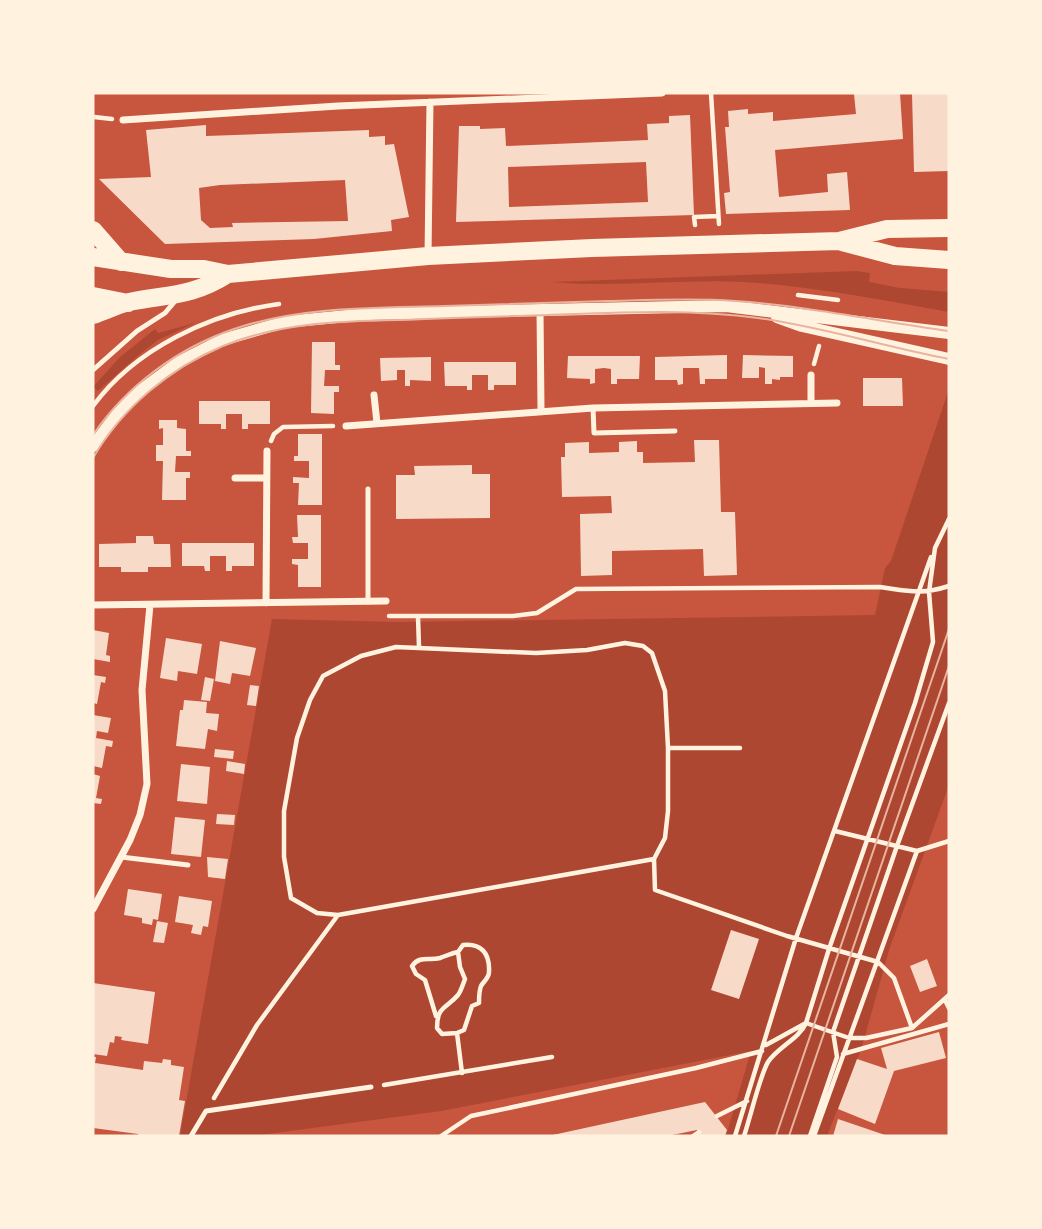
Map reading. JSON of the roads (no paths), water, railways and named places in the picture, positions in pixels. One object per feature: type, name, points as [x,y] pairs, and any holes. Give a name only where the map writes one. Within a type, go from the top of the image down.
[{"type":"main road","points":[[93,257],[171,269],[204,269],[228,274],[428,256],[839,241],[887,229],[949,228]]},
{"type":"main road","points":[[93,230],[121,262]]},
{"type":"main road","points":[[839,241],[895,256],[949,260]]},
{"type":"main road","points":[[93,315],[128,303],[180,295],[209,286],[228,274]]},
{"type":"main road","points":[[93,296],[128,303]]},
{"type":"street","points":[[123,120],[547,96],[663,93]]},
{"type":"street","points":[[428,256],[430,102]]},
{"type":"street","points":[[93,446],[119,412],[140,391],[179,362],[222,340],[285,322],[326,317],[540,309],[726,306],[949,333]]},
{"type":"street","points":[[540,309],[541,410]]},
{"type":"street","points":[[757,309],[802,326],[949,359]]},
{"type":"street","points":[[811,375],[811,403]]},
{"type":"street","points":[[374,395],[377,423]]},
{"type":"street","points":[[346,426],[541,410],[837,403]]},
{"type":"street","points":[[266,603],[267,451]]},
{"type":"street","points":[[235,478],[266,478]]},
{"type":"street","points":[[93,606],[386,601]]},
{"type":"street","points":[[93,909],[140,815],[147,784],[142,690],[150,605]]},
{"type":"lane","points":[[93,370],[137,331],[165,313],[180,295]]},
{"type":"lane","points":[[593,408],[594,433],[675,431]]},
{"type":"lane","points":[[368,489],[368,602]]},
{"type":"lane","points":[[121,857],[188,865]]},
{"type":"lane","points":[[191,1136],[206,1111],[371,1087]]},
{"type":"tram line","points":[[93,435],[121,400],[173,358],[234,329],[259,321],[311,312],[391,307],[703,300],[789,306],[949,331]]},
{"type":"tram line","points":[[93,458],[118,422],[133,406],[184,366],[244,338],[309,325],[354,321],[606,313],[698,313],[782,322],[949,359]]},
{"type":"tram line","points":[[776,1136],[949,629]]},
{"type":"tram line","points":[[789,1136],[949,666]]}]
